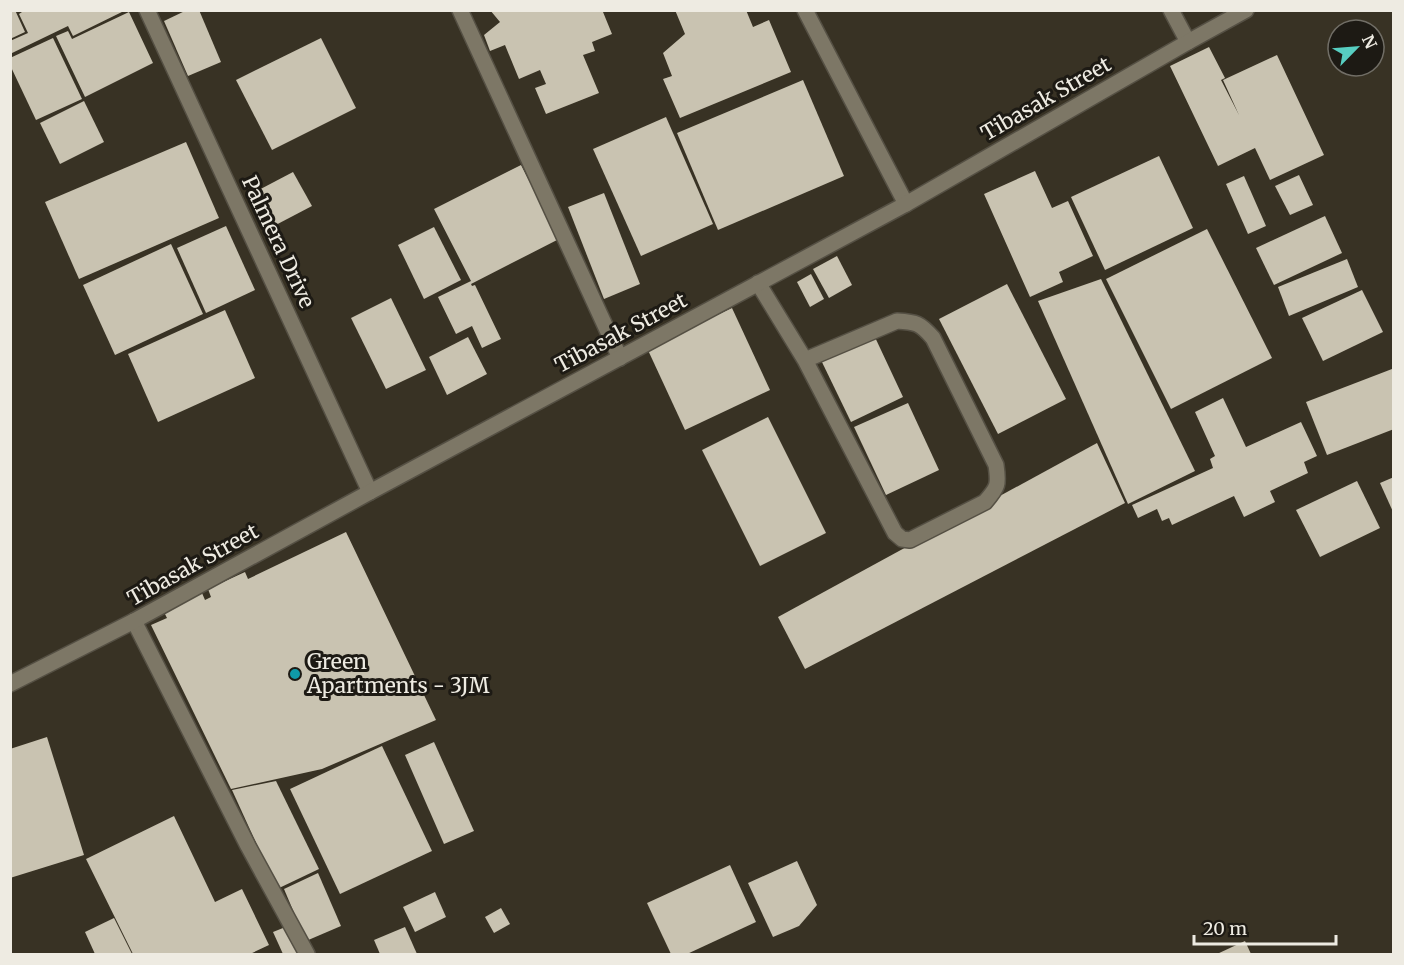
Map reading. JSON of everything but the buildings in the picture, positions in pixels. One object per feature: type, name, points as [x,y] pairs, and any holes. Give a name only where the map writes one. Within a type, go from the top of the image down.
[{"type":"street","name":"Palmera Drive","points":[[147,10],[370,492]]},
{"type":"street","points":[[460,10],[620,358]]},
{"type":"street","points":[[805,10],[906,204]]},
{"type":"street","points":[[1171,10],[1188,42]]},
{"type":"street","name":"Tibasak Street","points":[[10,684],[134,621],[906,204],[1246,10]]},
{"type":"street","points":[[758,283],[805,360],[895,533],[902,540],[910,540],[985,502],[994,492],[998,482],[996,465],[933,338],[924,328],[912,322],[897,321],[805,360]]},
{"type":"street","points":[[134,621],[248,846],[307,954]]},
{"type":"place","name":"Green Apartments - 3JM","points":[[295,674]]}]
